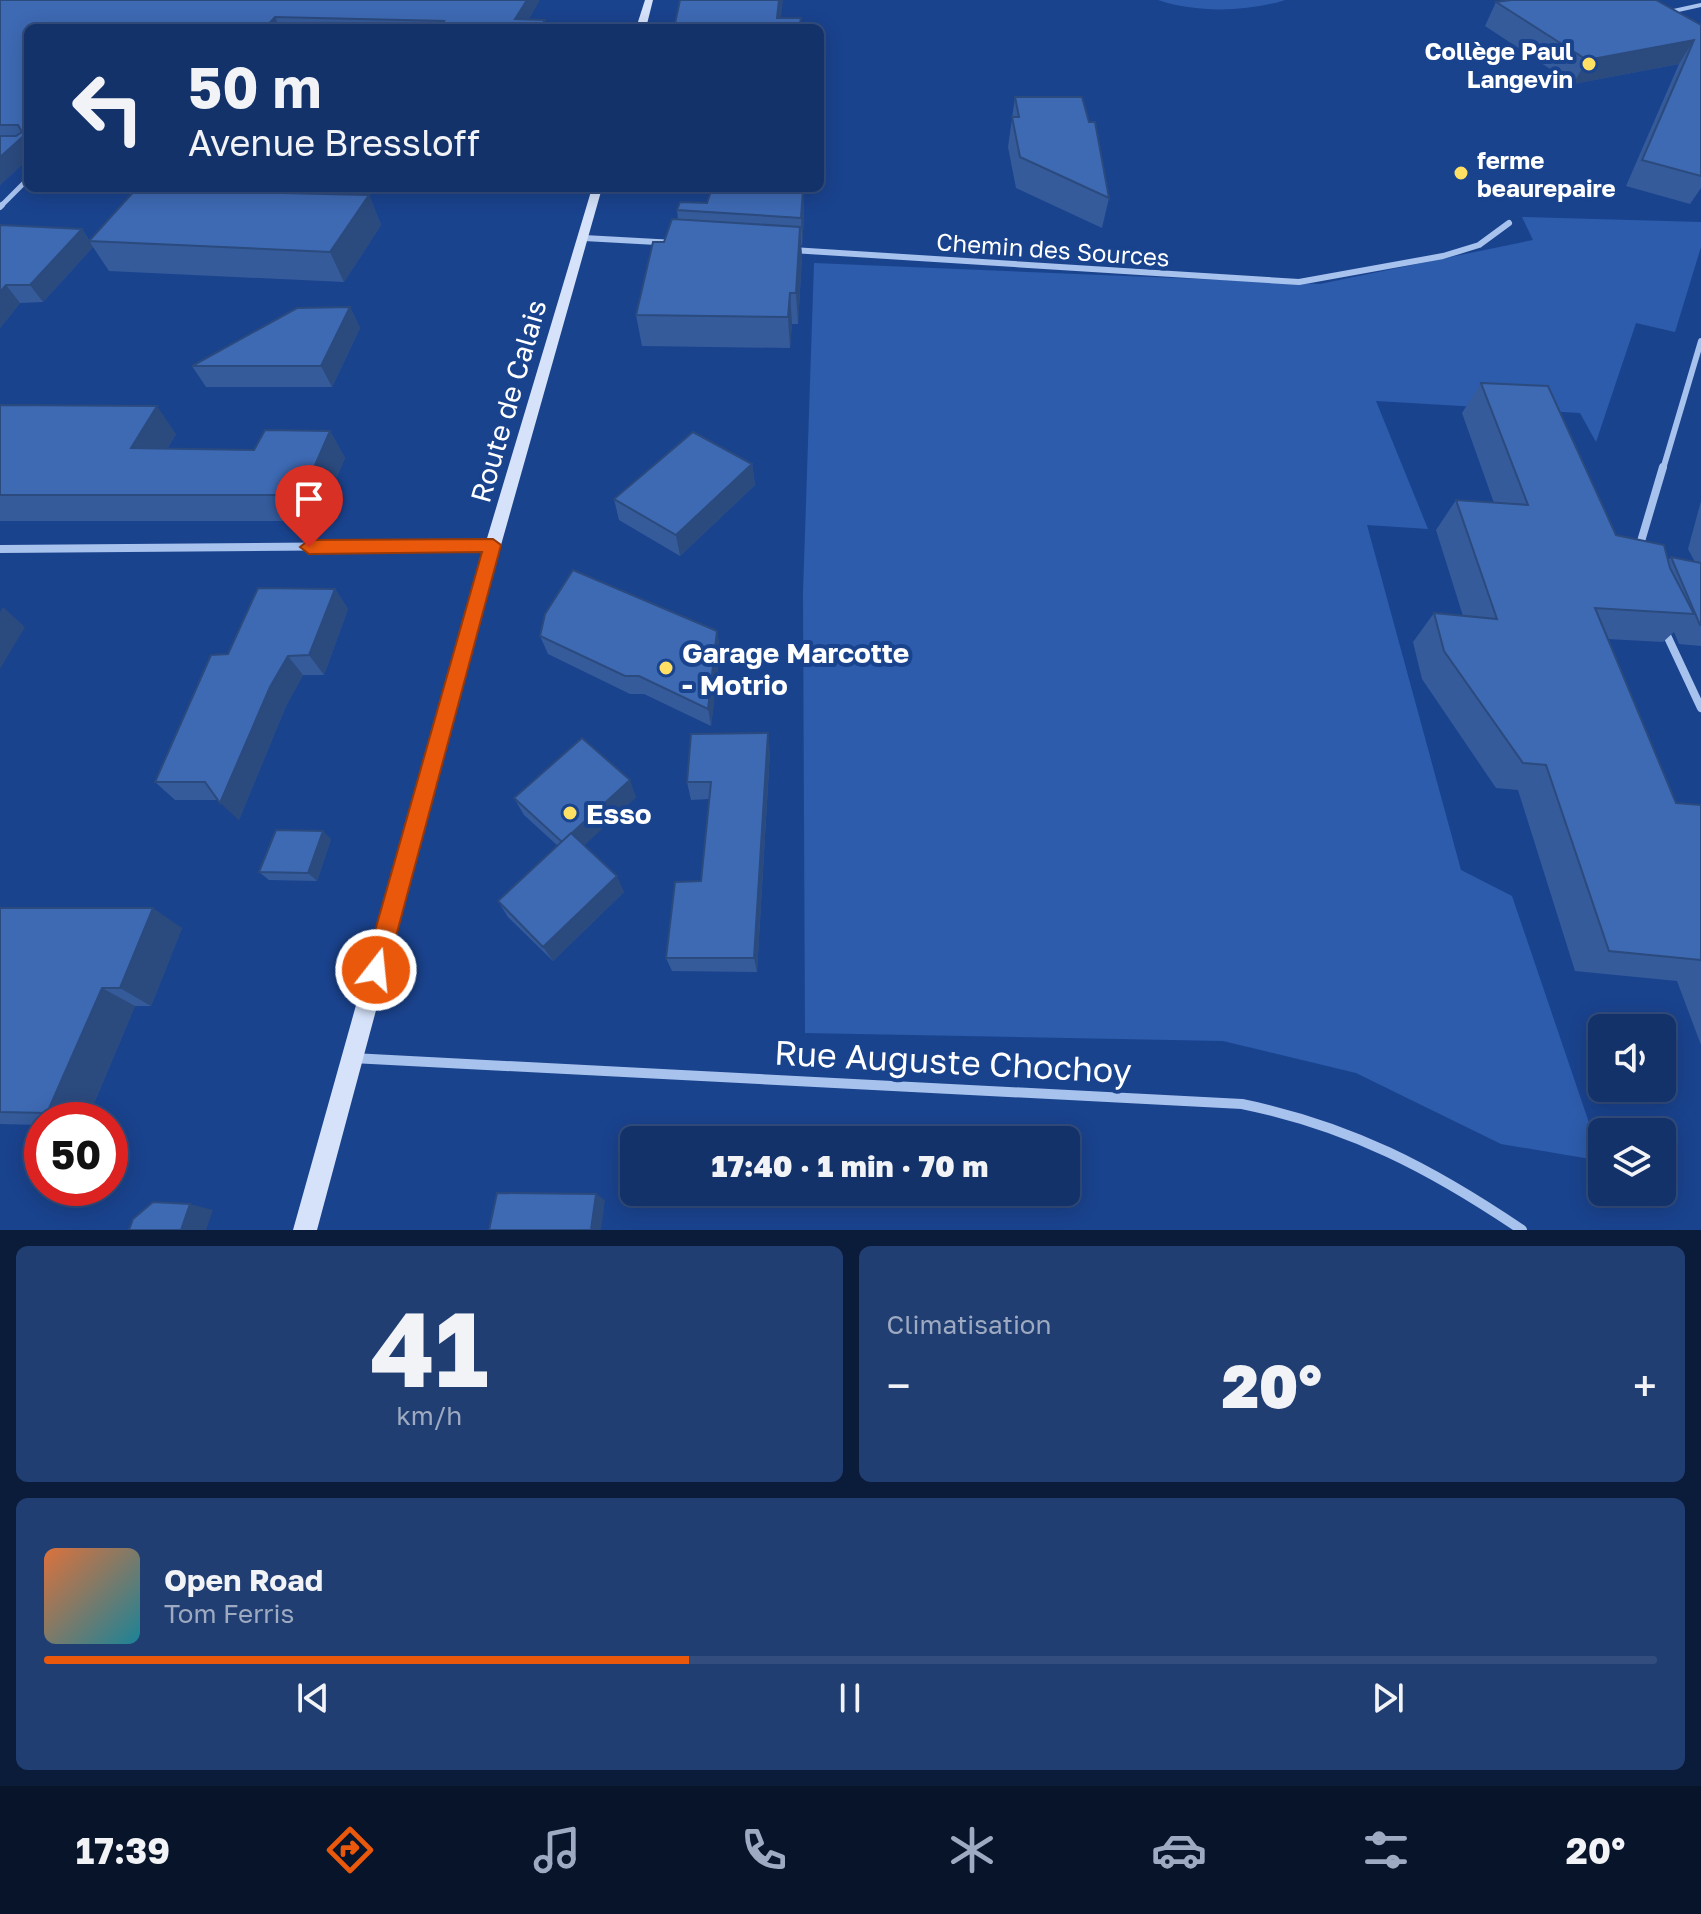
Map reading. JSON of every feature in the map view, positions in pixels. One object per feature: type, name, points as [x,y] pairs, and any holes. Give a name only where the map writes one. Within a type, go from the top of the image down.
[{"type":"main road","points":[[642,24],[649,0]]},
{"type":"main road","name":"Route de Calais","points":[[305,1230],[493,545],[596,192]]},
{"type":"street","points":[[0,207],[24,183]]},
{"type":"street","name":"Chemin des Sources","points":[[780,249],[1299,282],[1443,256],[1479,245],[1509,223]]},
{"type":"street","points":[[584,238],[689,244]]},
{"type":"street","points":[[1638,555],[1651,501],[1701,341]]},
{"type":"street","points":[[0,549],[493,545]]},
{"type":"street","points":[[1661,622],[1701,708]]},
{"type":"street","name":"Rue Auguste Chochoy","points":[[352,1058],[1242,1104],[1294,1113],[1376,1142],[1427,1167],[1522,1230]]},
{"type":"lane","points":[[1664,13],[1701,5]]},
{"type":"shaded area","points":[[1158,0],[1285,0],[1254,7],[1205,9]]},
{"type":"shaded area","points":[[1522,217],[1701,222],[1701,247],[1675,332],[1636,323],[1596,442],[1580,413],[1376,401],[1428,529],[1367,525],[1461,870],[1512,896],[1588,1120],[1588,1159],[1501,1144],[1356,1073],[1223,1041],[805,1033],[803,593],[814,263],[1320,284],[1533,240]]},
{"type":"building","points":[[0,0],[527,0],[515,19],[545,20],[542,24],[442,24],[444,21],[275,17],[269,24],[24,24],[24,136],[0,157],[0,136],[16,136],[22,132],[18,125],[0,125]]},
{"type":"building","points":[[680,0],[779,0],[777,18],[801,18],[800,24],[675,24]]},
{"type":"building","points":[[1656,0],[1701,25],[1701,176],[1642,160],[1694,40],[1587,60],[1496,2]]},
{"type":"building","points":[[1015,97],[1082,97],[1089,122],[1095,122],[1109,198],[1020,157],[1012,117],[1019,117]]},
{"type":"building","points":[[133,192],[369,195],[330,252],[89,241]]},
{"type":"building","points":[[711,192],[803,192],[801,218],[677,210],[680,202],[707,203]]},
{"type":"building","points":[[672,219],[800,227],[796,293],[790,293],[788,317],[636,315],[653,242],[664,242]]},
{"type":"building","points":[[0,225],[82,229],[30,285],[6,285],[0,292]]},
{"type":"building","points":[[350,307],[321,366],[192,366],[297,308]]},
{"type":"building","points":[[1481,383],[1548,386],[1616,535],[1664,545],[1670,568],[1694,614],[1595,608],[1676,803],[1701,805],[1701,960],[1609,951],[1546,765],[1523,763],[1444,651],[1434,613],[1497,619],[1456,500],[1528,505]]},
{"type":"building","points":[[0,405],[157,406],[131,448],[254,450],[265,430],[330,431],[302,495],[0,495]]},
{"type":"building","points":[[693,432],[752,464],[676,535],[614,499]]},
{"type":"building","points":[[1671,557],[1701,563],[1701,625],[1700,625]]},
{"type":"building","points":[[573,570],[717,631],[708,709],[639,676],[625,676],[540,636],[545,614]]},
{"type":"building","points":[[258,588],[335,589],[309,655],[288,656],[270,687],[220,803],[205,782],[155,782],[211,655],[228,654]]},
{"type":"building","points":[[768,733],[754,958],[666,958],[675,882],[701,881],[711,782],[687,782],[691,734]]},
{"type":"building","points":[[582,738],[630,780],[562,842],[514,798]]},
{"type":"building","points":[[276,830],[323,831],[308,873],[259,872]]},
{"type":"building","points":[[571,833],[617,876],[543,947],[498,901]]},
{"type":"building","points":[[0,908],[153,908],[120,988],[102,988],[52,1102],[24,1102],[24,1113],[0,1112]]},
{"type":"building","points":[[497,1193],[596,1194],[591,1230],[489,1230]]},
{"type":"building","points":[[153,1202],[190,1204],[181,1230],[129,1230],[133,1219]]},
{"type":"place","name":"Collège Paul Langevin","points":[[1589,64]]},
{"type":"place","name":"ferme beaurepaire","points":[[1461,173]]},
{"type":"place","name":"Garage Marcotte - Motrio","points":[[666,668]]},
{"type":"place","name":"Esso","points":[[570,813]]},
{"type":"route","points":[[309,547],[493,545],[376,970]]}]
